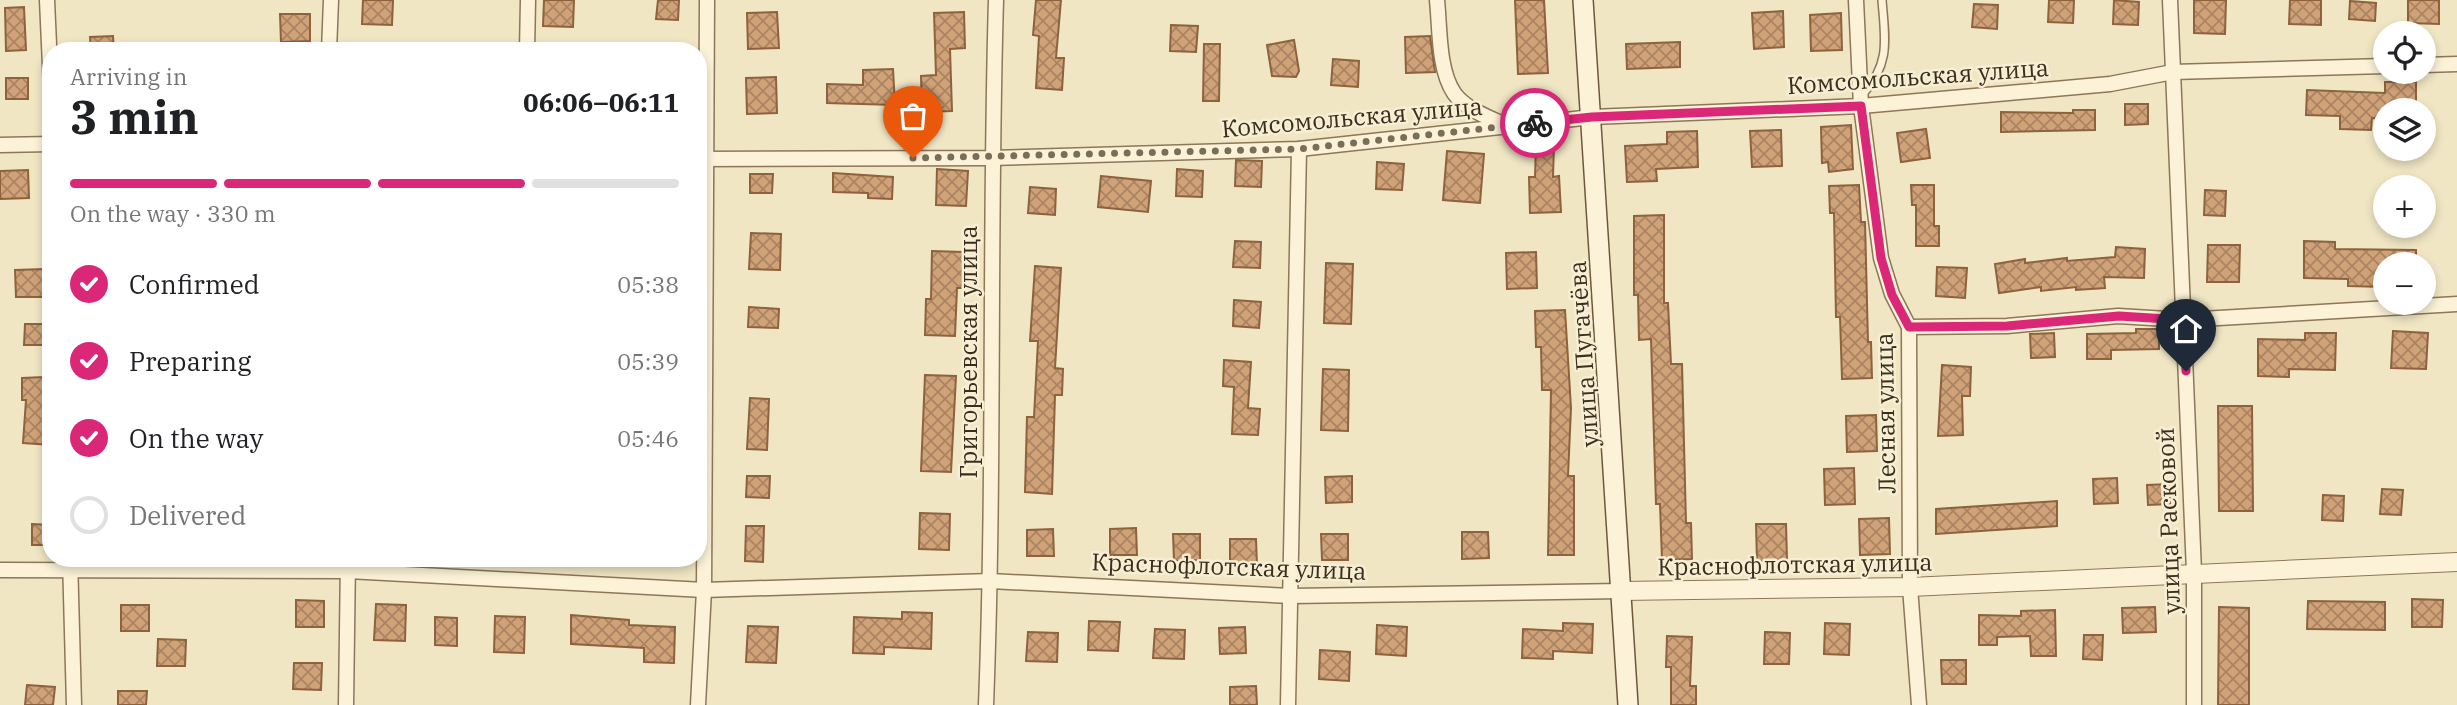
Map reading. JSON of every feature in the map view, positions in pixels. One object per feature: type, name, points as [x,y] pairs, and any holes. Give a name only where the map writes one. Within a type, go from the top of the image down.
[{"type":"main road","name":"улица Пугачёва","points":[[1583,0],[1628,705]]},
{"type":"street","points":[[47,0],[49,42]]},
{"type":"street","points":[[329,42],[331,0]]},
{"type":"street","points":[[527,42],[528,0]]},
{"type":"street","points":[[705,42],[707,0]]},
{"type":"street","name":"Григорьевская улица","points":[[986,705],[990,581],[991,158],[996,0]]},
{"type":"street","points":[[1437,0],[1445,69],[1454,93],[1476,111],[1507,126]]},
{"type":"street","name":"Лесная улица","points":[[1856,0],[1861,101],[1881,258],[1892,295],[1909,327],[1910,587],[1919,705]]},
{"type":"street","name":"улица Расковой","points":[[2170,0],[2194,572],[2194,705]]},
{"type":"street","points":[[2436,65],[2457,64]]},
{"type":"street","name":"Комсомольская улица","points":[[707,159],[991,158],[1299,149],[1592,117],[2110,84],[2173,72],[2373,66]]},
{"type":"street","points":[[0,145],[42,144]]},
{"type":"street","points":[[1288,705],[1299,149]]},
{"type":"street","points":[[1909,327],[2007,326],[2119,316],[2184,320],[2457,304]]},
{"type":"street","name":"Краснофлотская улица","points":[[376,567],[704,590],[990,581],[1291,596],[1910,587],[2457,562]]},
{"type":"street","name":"Краснофлотская улица","points":[[0,570],[42,567]]},
{"type":"street","points":[[70,567],[74,705]]},
{"type":"street","points":[[346,705],[348,567]]},
{"type":"street","points":[[698,705],[704,567]]},
{"type":"lane","points":[[1861,101],[1877,79],[1883,62],[1882,0]]},
{"type":"building","points":[[363,0],[393,0],[392,25],[362,24]]},
{"type":"building","points":[[544,0],[574,0],[573,27],[543,26]]},
{"type":"building","points":[[658,0],[679,0],[678,20],[656,19]]},
{"type":"building","points":[[1036,0],[1061,0],[1056,58],[1064,58],[1062,90],[1036,88],[1039,36],[1033,35]]},
{"type":"building","points":[[1515,0],[1544,0],[1548,73],[1518,74]]},
{"type":"building","points":[[2049,0],[2074,0],[2073,23],[2048,22]]},
{"type":"building","points":[[2114,0],[2139,2],[2138,25],[2113,24]]},
{"type":"building","points":[[2194,0],[2226,0],[2225,34],[2194,33]]},
{"type":"building","points":[[2290,0],[2321,0],[2321,25],[2289,24]]},
{"type":"building","points":[[2408,0],[2439,0],[2439,24],[2436,21],[2408,21]]},
{"type":"building","points":[[2350,1],[2376,3],[2375,21],[2349,19]]},
{"type":"building","points":[[1974,4],[1998,5],[1997,29],[1972,27]]},
{"type":"building","points":[[24,7],[26,50],[6,51],[5,8]]},
{"type":"building","points":[[1783,11],[1784,47],[1754,49],[1752,13]]},
{"type":"building","points":[[777,12],[779,48],[748,49],[747,13]]},
{"type":"building","points":[[964,12],[965,48],[950,49],[952,111],[922,112],[921,76],[936,75],[934,13]]},
{"type":"building","points":[[1841,13],[1842,50],[1811,51],[1810,15]]},
{"type":"building","points":[[280,14],[310,14],[310,41],[281,42]]},
{"type":"building","points":[[1171,25],[1198,26],[1196,52],[1170,51]]},
{"type":"building","points":[[113,36],[113,42],[90,42],[90,37]]},
{"type":"building","points":[[1430,36],[1435,72],[1406,73],[1405,37]]},
{"type":"building","points":[[1294,40],[1299,71],[1296,77],[1272,76],[1267,45]]},
{"type":"building","points":[[1680,42],[1680,67],[1627,69],[1626,44]]},
{"type":"building","points":[[1204,44],[1220,44],[1219,101],[1203,101]]},
{"type":"building","points":[[1333,59],[1359,61],[1358,87],[1331,85]]},
{"type":"building","points":[[893,69],[895,105],[827,103],[827,84],[863,85],[863,70]]},
{"type":"building","points":[[776,77],[777,113],[747,114],[746,78]]},
{"type":"building","points":[[6,78],[28,78],[28,99],[6,99]]},
{"type":"building","points":[[2385,84],[2416,84],[2416,98],[2373,98],[2371,130],[2340,129],[2340,116],[2306,115],[2307,90],[2385,93]]},
{"type":"building","points":[[2125,104],[2148,104],[2148,124],[2125,125]]},
{"type":"building","points":[[2073,110],[2095,110],[2095,130],[2001,132],[2001,112],[2073,113]]},
{"type":"building","points":[[1851,125],[1853,169],[1829,172],[1828,162],[1822,163],[1821,127]]},
{"type":"building","points":[[1926,129],[1930,158],[1901,162],[1897,133]]},
{"type":"building","points":[[1781,130],[1782,166],[1752,167],[1750,131]]},
{"type":"building","points":[[1697,131],[1698,167],[1656,169],[1657,181],[1627,182],[1625,146],[1667,144],[1667,132]]},
{"type":"building","points":[[1536,144],[1554,145],[1553,177],[1559,176],[1561,212],[1530,213],[1529,177],[1535,177]]},
{"type":"building","points":[[1447,151],[1484,154],[1480,203],[1443,200]]},
{"type":"building","points":[[1236,160],[1262,161],[1261,187],[1235,186]]},
{"type":"building","points":[[1377,162],[1404,164],[1402,190],[1376,189]]},
{"type":"building","points":[[937,169],[968,171],[966,206],[936,205]]},
{"type":"building","points":[[1177,169],[1203,171],[1202,197],[1176,196]]},
{"type":"building","points":[[28,170],[29,198],[0,199],[0,171]]},
{"type":"building","points":[[833,173],[893,177],[892,199],[868,198],[868,193],[833,192]]},
{"type":"building","points":[[750,174],[773,174],[772,193],[750,193]]},
{"type":"building","points":[[1101,176],[1151,181],[1148,212],[1098,207]]},
{"type":"building","points":[[1859,185],[1861,222],[1865,222],[1868,342],[1871,342],[1872,378],[1842,379],[1840,317],[1836,317],[1834,213],[1830,213],[1829,186]]},
{"type":"building","points":[[1911,185],[1934,185],[1934,226],[1939,226],[1939,246],[1916,246],[1916,205],[1912,205]]},
{"type":"building","points":[[1030,187],[1056,189],[1055,215],[1028,213]]},
{"type":"building","points":[[2205,190],[2226,191],[2225,216],[2204,215]]},
{"type":"building","points":[[1664,215],[1664,303],[1668,303],[1671,364],[1682,364],[1686,523],[1691,523],[1692,559],[1662,560],[1660,504],[1656,504],[1651,339],[1639,340],[1638,295],[1634,295],[1634,216]]},
{"type":"building","points":[[751,233],[781,234],[780,270],[749,269]]},
{"type":"building","points":[[1235,241],[1261,242],[1260,268],[1233,267]]},
{"type":"building","points":[[2304,241],[2335,242],[2335,249],[2416,250],[2373,252],[2373,287],[2348,286],[2348,279],[2304,278]]},
{"type":"building","points":[[2208,245],[2240,245],[2239,282],[2207,282]]},
{"type":"building","points":[[2116,247],[2145,249],[2144,278],[2104,277],[2105,288],[2076,290],[2076,287],[2041,291],[2041,287],[1999,293],[1995,264],[2025,259],[2025,263],[2067,258],[2067,261],[2115,257]]},
{"type":"building","points":[[932,251],[963,252],[962,288],[957,288],[955,336],[925,335],[926,299],[931,299]]},
{"type":"building","points":[[1536,252],[1537,288],[1507,289],[1506,253]]},
{"type":"building","points":[[1326,263],[1353,264],[1351,324],[1324,323]]},
{"type":"building","points":[[1035,266],[1061,268],[1055,368],[1063,369],[1062,395],[1055,395],[1052,494],[1025,492],[1027,417],[1034,417],[1038,341],[1030,341]]},
{"type":"building","points":[[1937,267],[1967,268],[1965,298],[1936,296]]},
{"type":"building","points":[[42,269],[42,297],[16,297],[15,270]]},
{"type":"building","points":[[1234,300],[1261,302],[1259,328],[1233,326]]},
{"type":"building","points":[[749,307],[779,309],[778,328],[748,327]]},
{"type":"building","points":[[1565,310],[1571,408],[1568,476],[1574,476],[1574,555],[1548,555],[1551,390],[1542,390],[1541,347],[1536,347],[1535,311]]},
{"type":"building","points":[[25,324],[42,324],[42,345],[24,345]]},
{"type":"building","points":[[2136,329],[2159,329],[2159,349],[2111,350],[2111,359],[2087,359],[2087,334],[2136,333]]},
{"type":"building","points":[[2393,331],[2428,333],[2426,369],[2391,368]]},
{"type":"building","points":[[2054,333],[2055,357],[2031,358],[2030,334]]},
{"type":"building","points":[[2305,333],[2336,333],[2335,370],[2289,369],[2289,377],[2258,376],[2258,339],[2305,340]]},
{"type":"building","points":[[1224,360],[1251,362],[1248,408],[1260,409],[1258,435],[1232,434],[1234,387],[1223,386]]},
{"type":"building","points":[[1942,365],[1971,367],[1970,396],[1962,396],[1963,435],[1938,436]]},
{"type":"building","points":[[1323,369],[1349,370],[1348,431],[1321,430]]},
{"type":"building","points":[[925,375],[956,376],[951,472],[921,471]]},
{"type":"building","points":[[42,377],[42,444],[23,443],[26,400],[22,400],[22,378]]},
{"type":"building","points":[[750,398],[769,399],[767,450],[747,449]]},
{"type":"building","points":[[2218,406],[2252,406],[2253,511],[2219,511]]},
{"type":"building","points":[[1876,415],[1877,451],[1847,452],[1846,416]]},
{"type":"building","points":[[1854,468],[1855,504],[1825,505],[1824,469]]},
{"type":"building","points":[[747,476],[770,476],[769,498],[746,497]]},
{"type":"building","points":[[1352,476],[1352,502],[1326,503],[1325,477]]},
{"type":"building","points":[[2117,478],[2118,503],[2094,504],[2093,479]]},
{"type":"building","points":[[2170,484],[2170,504],[2148,505],[2147,485]]},
{"type":"building","points":[[2382,489],[2403,490],[2401,515],[2380,514]]},
{"type":"building","points":[[2323,495],[2344,496],[2343,521],[2322,520]]},
{"type":"building","points":[[2057,501],[2057,526],[1936,534],[1936,509]]},
{"type":"building","points":[[920,513],[950,514],[949,550],[919,549]]},
{"type":"building","points":[[1889,518],[1890,554],[1860,555],[1859,519]]},
{"type":"building","points":[[32,524],[42,525],[42,545],[32,545]]},
{"type":"building","points":[[1756,524],[1786,524],[1787,560],[1757,561]]},
{"type":"building","points":[[746,526],[764,526],[763,562],[745,561]]},
{"type":"building","points":[[1136,528],[1137,555],[1110,555],[1110,529]]},
{"type":"building","points":[[1053,529],[1054,556],[1027,556],[1027,530]]},
{"type":"building","points":[[1462,532],[1488,532],[1489,558],[1462,559]]},
{"type":"building","points":[[1173,534],[1200,534],[1200,560],[1174,561]]},
{"type":"building","points":[[1321,534],[1348,534],[1348,560],[1322,560]]},
{"type":"building","points":[[1230,539],[1256,539],[1257,565],[1230,566]]},
{"type":"building","points":[[2412,599],[2443,600],[2442,627],[2412,627]]},
{"type":"building","points":[[296,600],[324,601],[324,627],[296,627]]},
{"type":"building","points":[[2308,601],[2385,602],[2385,630],[2307,629]]},
{"type":"building","points":[[376,604],[406,605],[405,641],[374,640]]},
{"type":"building","points":[[121,605],[149,605],[149,631],[121,631]]},
{"type":"building","points":[[2155,607],[2156,632],[2123,633],[2122,608]]},
{"type":"building","points":[[2219,607],[2249,608],[2249,705],[2218,705]]},
{"type":"building","points":[[2055,610],[2056,656],[2031,656],[2030,636],[1997,637],[1997,645],[1979,645],[1979,615],[2021,616],[2021,611]]},
{"type":"building","points":[[902,612],[932,613],[931,649],[884,647],[884,654],[853,653],[854,617],[902,619]]},
{"type":"building","points":[[571,615],[629,620],[629,625],[675,627],[674,663],[644,662],[644,648],[571,644]]},
{"type":"building","points":[[495,616],[525,617],[524,653],[494,652]]},
{"type":"building","points":[[435,617],[457,618],[457,646],[435,645]]},
{"type":"building","points":[[1089,621],[1120,622],[1118,651],[1088,650]]},
{"type":"building","points":[[1563,623],[1593,624],[1592,653],[1553,651],[1553,659],[1522,658],[1523,629],[1563,631]]},
{"type":"building","points":[[1825,623],[1850,624],[1849,655],[1824,654]]},
{"type":"building","points":[[1377,625],[1407,627],[1406,656],[1376,654]]},
{"type":"building","points":[[748,626],[778,627],[776,663],[746,662]]},
{"type":"building","points":[[1245,627],[1246,653],[1220,654],[1219,628]]},
{"type":"building","points":[[1155,629],[1185,630],[1184,659],[1153,658]]},
{"type":"building","points":[[1028,632],[1058,633],[1057,662],[1026,661]]},
{"type":"building","points":[[1765,632],[1790,633],[1789,664],[1764,664]]},
{"type":"building","points":[[2084,635],[2103,635],[2102,660],[2083,659]]},
{"type":"building","points":[[1667,636],[1692,637],[1690,686],[1696,686],[1696,705],[1671,705],[1671,667],[1666,667]]},
{"type":"building","points":[[158,639],[186,640],[185,666],[157,666]]},
{"type":"building","points":[[1320,650],[1350,652],[1349,681],[1319,679]]},
{"type":"building","points":[[1941,660],[1966,660],[1966,684],[1942,684]]},
{"type":"building","points":[[294,663],[322,663],[321,690],[293,689]]},
{"type":"building","points":[[27,685],[55,687],[53,705],[25,705]]},
{"type":"building","points":[[1256,686],[1257,705],[1230,705],[1230,687]]},
{"type":"building","points":[[118,691],[147,691],[146,705],[118,705]]},
{"type":"way so far","points":[[913,158],[1299,149],[1535,123]]},
{"type":"route","points":[[1535,123],[1592,117],[1861,106],[1881,258],[1892,295],[1909,327],[2007,326],[2119,316],[2184,320],[2186,371]]}]
